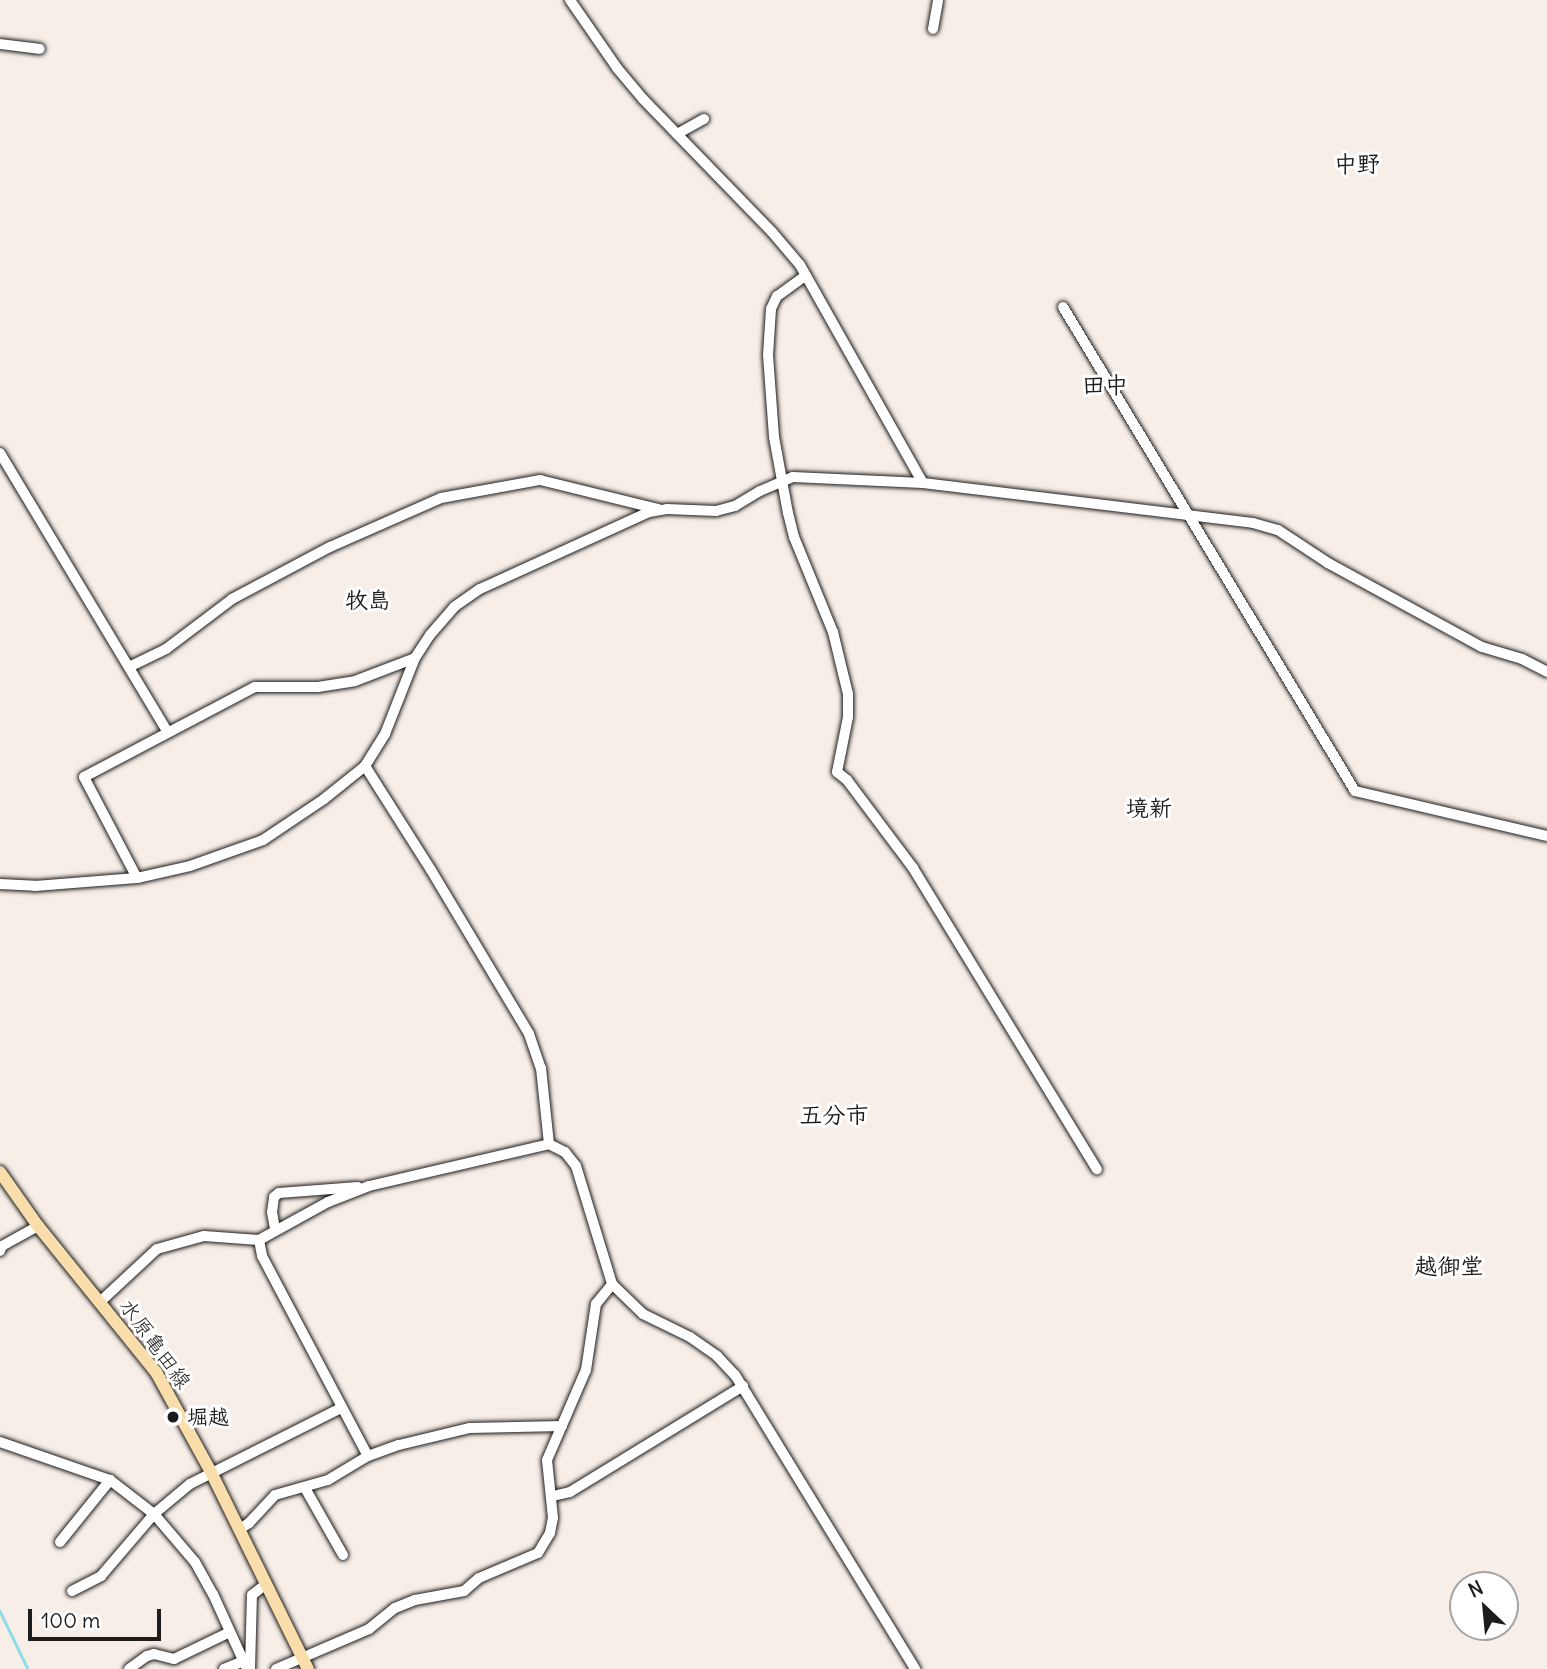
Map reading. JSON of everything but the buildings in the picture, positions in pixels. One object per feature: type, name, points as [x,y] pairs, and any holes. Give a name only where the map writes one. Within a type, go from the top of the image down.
[{"type":"main road","name":"水原亀田線","points":[[0,1172],[38,1226],[156,1372],[211,1472],[305,1664]]},
{"type":"street","points":[[570,0],[617,68],[772,232],[805,276],[923,483]]},
{"type":"street","points":[[933,29],[938,0]]},
{"type":"street","points":[[0,44],[40,49]]},
{"type":"street","points":[[677,134],[704,119]]},
{"type":"street","points":[[805,276],[777,296],[771,309],[768,355],[781,481],[794,537],[833,632],[848,694],[848,716],[837,772],[847,780],[913,868],[1097,1169]]},
{"type":"street","points":[[1063,307],[1355,791],[1547,836]]},
{"type":"street","points":[[0,453],[131,666],[167,731]]},
{"type":"street","points":[[0,884],[35,886],[137,878],[190,866],[263,840],[324,799],[365,766],[385,734],[415,658],[454,607],[480,589],[649,512],[716,511],[735,506],[781,481],[803,476],[923,483],[1253,523],[1278,530],[1403,605],[1482,647],[1522,659],[1547,672]]},
{"type":"street","points":[[131,666],[166,649],[233,598],[330,547],[441,498],[540,480],[662,510]]},
{"type":"street","points":[[137,878],[84,777],[255,687],[318,687],[355,681],[415,658]]},
{"type":"street","points":[[365,766],[529,1034],[541,1068],[549,1144]]},
{"type":"street","points":[[275,1229],[272,1212],[274,1197],[279,1193],[369,1186],[549,1144],[565,1152],[576,1166],[612,1284],[643,1314],[690,1337],[717,1356],[743,1386],[915,1669]]},
{"type":"street","points":[[101,1301],[157,1250],[204,1236],[259,1240],[275,1229],[369,1186]]},
{"type":"street","points":[[0,1251],[2,1246],[38,1226]]},
{"type":"street","points":[[259,1240],[262,1256],[368,1456]]},
{"type":"street","points":[[276,1669],[305,1664],[369,1629],[395,1608],[415,1600],[464,1591],[479,1578],[538,1553],[550,1533],[553,1496],[547,1460],[586,1370],[596,1304],[612,1284]]},
{"type":"street","points":[[553,1496],[570,1492],[743,1386]]},
{"type":"street","points":[[72,1591],[101,1576],[154,1514],[177,1493],[211,1472],[341,1408]]},
{"type":"street","points":[[240,1529],[275,1496],[328,1480],[368,1456],[444,1432],[470,1428],[562,1426]]},
{"type":"street","points":[[0,1442],[110,1480],[154,1514],[195,1562],[247,1666]]},
{"type":"street","points":[[60,1542],[110,1480]]},
{"type":"street","points":[[305,1488],[343,1555]]},
{"type":"street","points":[[247,1666],[252,1595],[266,1584]]},
{"type":"street","points":[[129,1669],[154,1654],[174,1659],[230,1632]]},
{"type":"street","points":[[225,1669],[247,1666]]},
{"type":"waterway","points":[[0,1611],[28,1669]]},
{"type":"place","name":"堀越","points":[[173,1417]]},
{"type":"district","name":"中野","points":[[1357,164]]},
{"type":"district","name":"田中","points":[[1105,385]]},
{"type":"district","name":"牧島","points":[[368,600]]},
{"type":"district","name":"境新","points":[[1149,808]]},
{"type":"district","name":"五分市","points":[[834,1115]]},
{"type":"district","name":"越御堂","points":[[1449,1266]]}]
